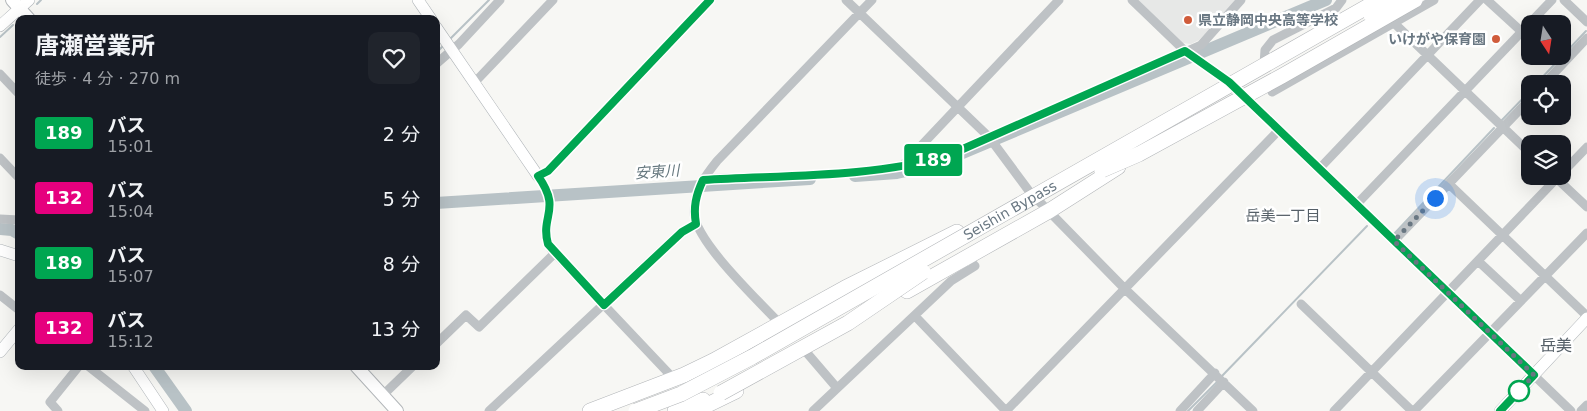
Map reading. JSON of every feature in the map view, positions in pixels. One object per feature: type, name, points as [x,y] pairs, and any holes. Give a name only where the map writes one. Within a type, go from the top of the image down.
[{"type":"highway","points":[[1145,134],[1223,80],[1362,0]]},
{"type":"highway","points":[[702,410],[807,352],[966,256],[1049,210],[1186,124],[1264,64],[1377,0]]},
{"type":"highway","name":"Seishin Bypass","points":[[636,411],[680,394],[752,358],[1377,0]]},
{"type":"highway","points":[[590,411],[674,378],[727,354],[845,288],[947,238],[1029,191],[1235,87],[1293,62],[1399,0]]},
{"type":"highway","name":"Seishin Bypass","points":[[662,411],[717,387],[1399,0]]},
{"type":"highway","points":[[1102,170],[1148,149],[1282,76],[1415,0]]},
{"type":"highway","points":[[603,411],[652,394],[710,370],[948,241],[979,229]]},
{"type":"highway","points":[[675,411],[721,393],[848,323],[922,272]]},
{"type":"main road","points":[[20,3],[27,15]]},
{"type":"main road","points":[[360,370],[397,411]]},
{"type":"street","points":[[418,0],[428,15]]},
{"type":"street","points":[[490,0],[490,10]]},
{"type":"street","points":[[440,58],[449,46],[500,0]]},
{"type":"street","points":[[475,82],[553,0]]},
{"type":"street","points":[[538,176],[548,171],[710,0]]},
{"type":"street","points":[[846,0],[989,137],[1029,191],[1124,288],[1253,411]]},
{"type":"street","points":[[838,388],[710,248],[700,235],[694,212],[696,194],[703,180],[717,161],[872,0]]},
{"type":"street","points":[[901,166],[1059,0]]},
{"type":"street","points":[[1132,0],[1185,51],[1235,87],[1571,411]]},
{"type":"street","points":[[703,180],[901,166],[947,156],[1201,44],[1210,37],[1241,0]]},
{"type":"street","points":[[1264,64],[1265,50],[1273,40],[1336,8],[1342,0]]},
{"type":"street","points":[[1272,92],[1434,0]]},
{"type":"street","points":[[1319,169],[1480,0]]},
{"type":"street","points":[[1488,0],[1521,31]]},
{"type":"street","points":[[1538,15],[1552,0]]},
{"type":"street","points":[[1564,0],[1587,22]]},
{"type":"street","points":[[0,26],[20,3]]},
{"type":"street","points":[[1394,23],[1521,145]]},
{"type":"street","points":[[440,33],[548,190],[550,206],[546,237],[548,244],[674,378]]},
{"type":"street","points":[[1356,205],[1521,33]]},
{"type":"street","points":[[1552,75],[1587,38]]},
{"type":"street","points":[[1293,62],[1305,72]]},
{"type":"street","points":[[0,74],[15,90]]},
{"type":"street","points":[[1394,241],[1521,109]]},
{"type":"street","points":[[916,316],[1006,411],[1279,130]]},
{"type":"street","points":[[1571,163],[1587,147]]},
{"type":"street","points":[[0,158],[15,174]]},
{"type":"street","points":[[1449,184],[1587,317],[1500,411]]},
{"type":"street","points":[[1334,411],[1549,185]]},
{"type":"street","points":[[1566,185],[1587,207]]},
{"type":"street","points":[[0,219],[15,220]]},
{"type":"street","points":[[489,411],[682,232],[696,224]]},
{"type":"street","points":[[1301,304],[1413,411],[1587,233]]},
{"type":"street","points":[[0,250],[15,255]]},
{"type":"street","points":[[440,340],[466,316],[479,327],[555,253]]},
{"type":"street","points":[[813,411],[951,281],[975,266],[966,256]]},
{"type":"street","points":[[1478,261],[1521,301]]},
{"type":"street","points":[[0,295],[15,307]]},
{"type":"street","points":[[0,352],[15,334]]},
{"type":"street","points":[[58,411],[50,402],[76,370]]},
{"type":"street","points":[[93,370],[145,411]]},
{"type":"street","points":[[134,370],[158,409]]},
{"type":"street","points":[[383,395],[409,370]]},
{"type":"street","points":[[1180,411],[1215,373]]},
{"type":"street","points":[[1197,411],[1224,382]]},
{"type":"street","points":[[1581,411],[1587,405]]},
{"type":"shaded area","name":"県立静岡中央高等学校","points":[[1136,0],[1237,0],[1199,40],[1191,44],[1182,43]]},
{"type":"waterway","points":[[37,4],[41,0]]},
{"type":"waterway","points":[[450,39],[489,0]]},
{"type":"waterway","name":"安東川","points":[[855,176],[897,173],[934,165],[1326,0]]},
{"type":"waterway","points":[[0,37],[13,25]]},
{"type":"waterway","points":[[1544,75],[1586,31]]},
{"type":"waterway","points":[[440,49],[443,46]]},
{"type":"waterway","points":[[1502,120],[1521,100]]},
{"type":"waterway","points":[[1393,235],[1494,128]]},
{"type":"waterway","name":"安東川","points":[[440,203],[810,179]]},
{"type":"waterway","points":[[1221,377],[1367,226]]},
{"type":"waterway","name":"安東川","points":[[0,229],[15,232]]},
{"type":"waterway","points":[[157,370],[186,411]]},
{"type":"waterway","points":[[1188,411],[1218,381]]},
{"type":"bus line","name":"189","points":[[710,0],[548,171],[538,176],[550,196],[546,233],[548,244],[604,305],[682,232],[696,224],[694,212],[696,194],[703,180],[881,169],[918,164],[947,156],[1185,51],[1229,82],[1534,375],[1500,411]]},
{"type":"place","name":"県立静岡中央高等学校","points":[[1188,20]]},
{"type":"place","name":"いけがや保育園","points":[[1496,39]]},
{"type":"district","name":"岳美一丁目","points":[[1283,216]]},
{"type":"district","name":"岳美","points":[[1556,345]]},
{"type":"route","points":[[1435,198],[1394,241],[1534,375],[1519,391]]}]
